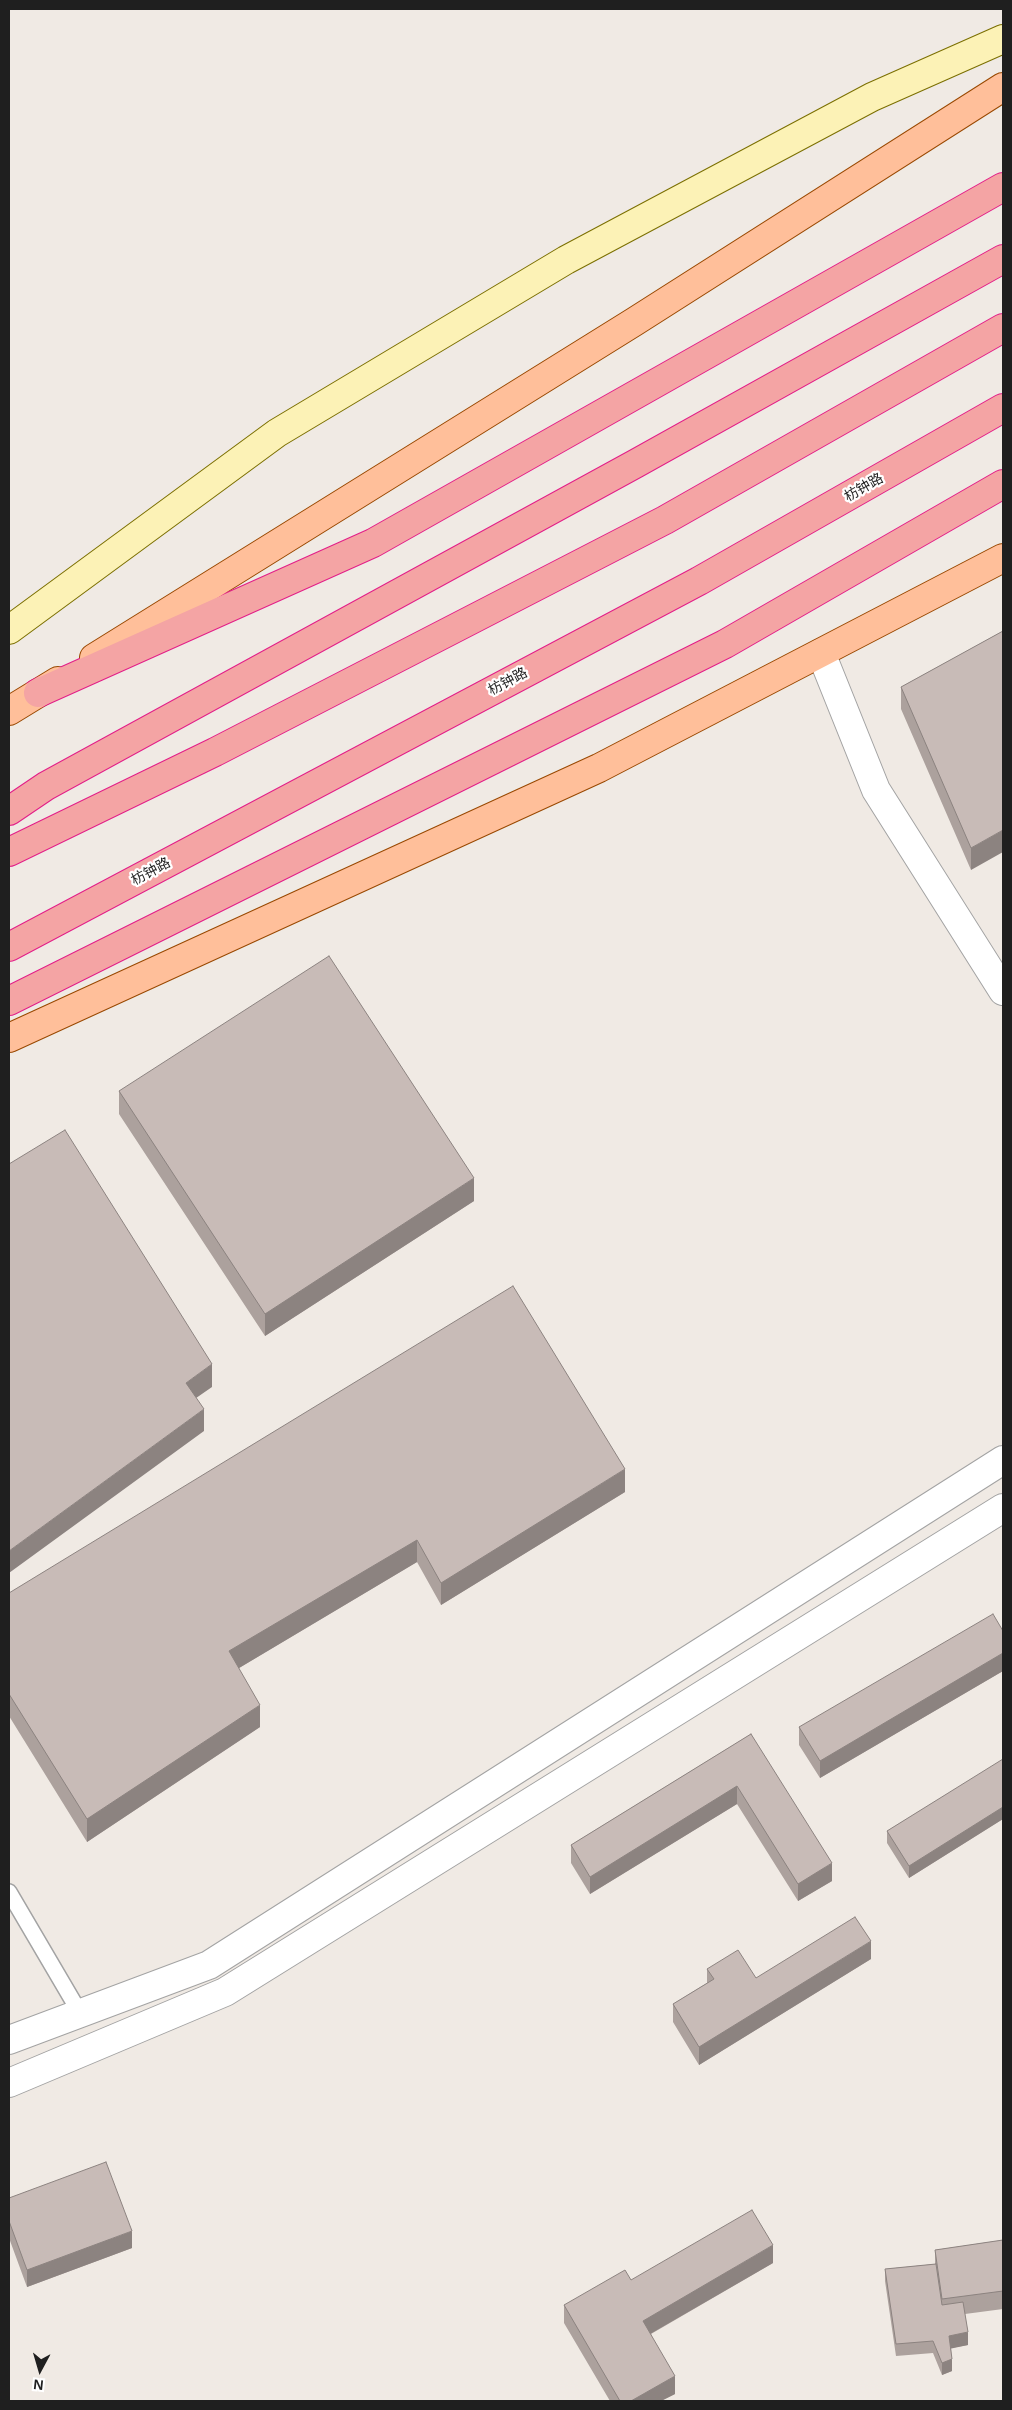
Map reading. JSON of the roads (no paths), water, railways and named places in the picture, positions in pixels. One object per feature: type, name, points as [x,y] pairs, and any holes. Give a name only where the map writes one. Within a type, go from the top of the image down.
[{"type":"highway","points":[[38,693],[374,543],[1003,187]]},
{"type":"highway","points":[[9,812],[46,786],[635,464],[1003,259]]},
{"type":"highway","points":[[9,852],[215,752],[666,520],[1003,328]]},
{"type":"highway","name":"枋钟路","points":[[9,947],[699,581],[1003,408]]},
{"type":"highway","points":[[9,1001],[725,644],[1003,484]]},
{"type":"main road","points":[[9,630],[277,433],[566,260],[872,97],[1003,39]]},
{"type":"main road","points":[[9,711],[634,322],[1003,87]]},
{"type":"main road","points":[[9,1038],[599,768],[1003,558]]},
{"type":"street","points":[[821,653],[876,790],[1003,991]]},
{"type":"street","points":[[9,2040],[209,1965],[1003,1460]]},
{"type":"street","points":[[9,2083],[225,1992],[1003,1508]]},
{"type":"lane","points":[[9,1892],[80,2013]]}]
